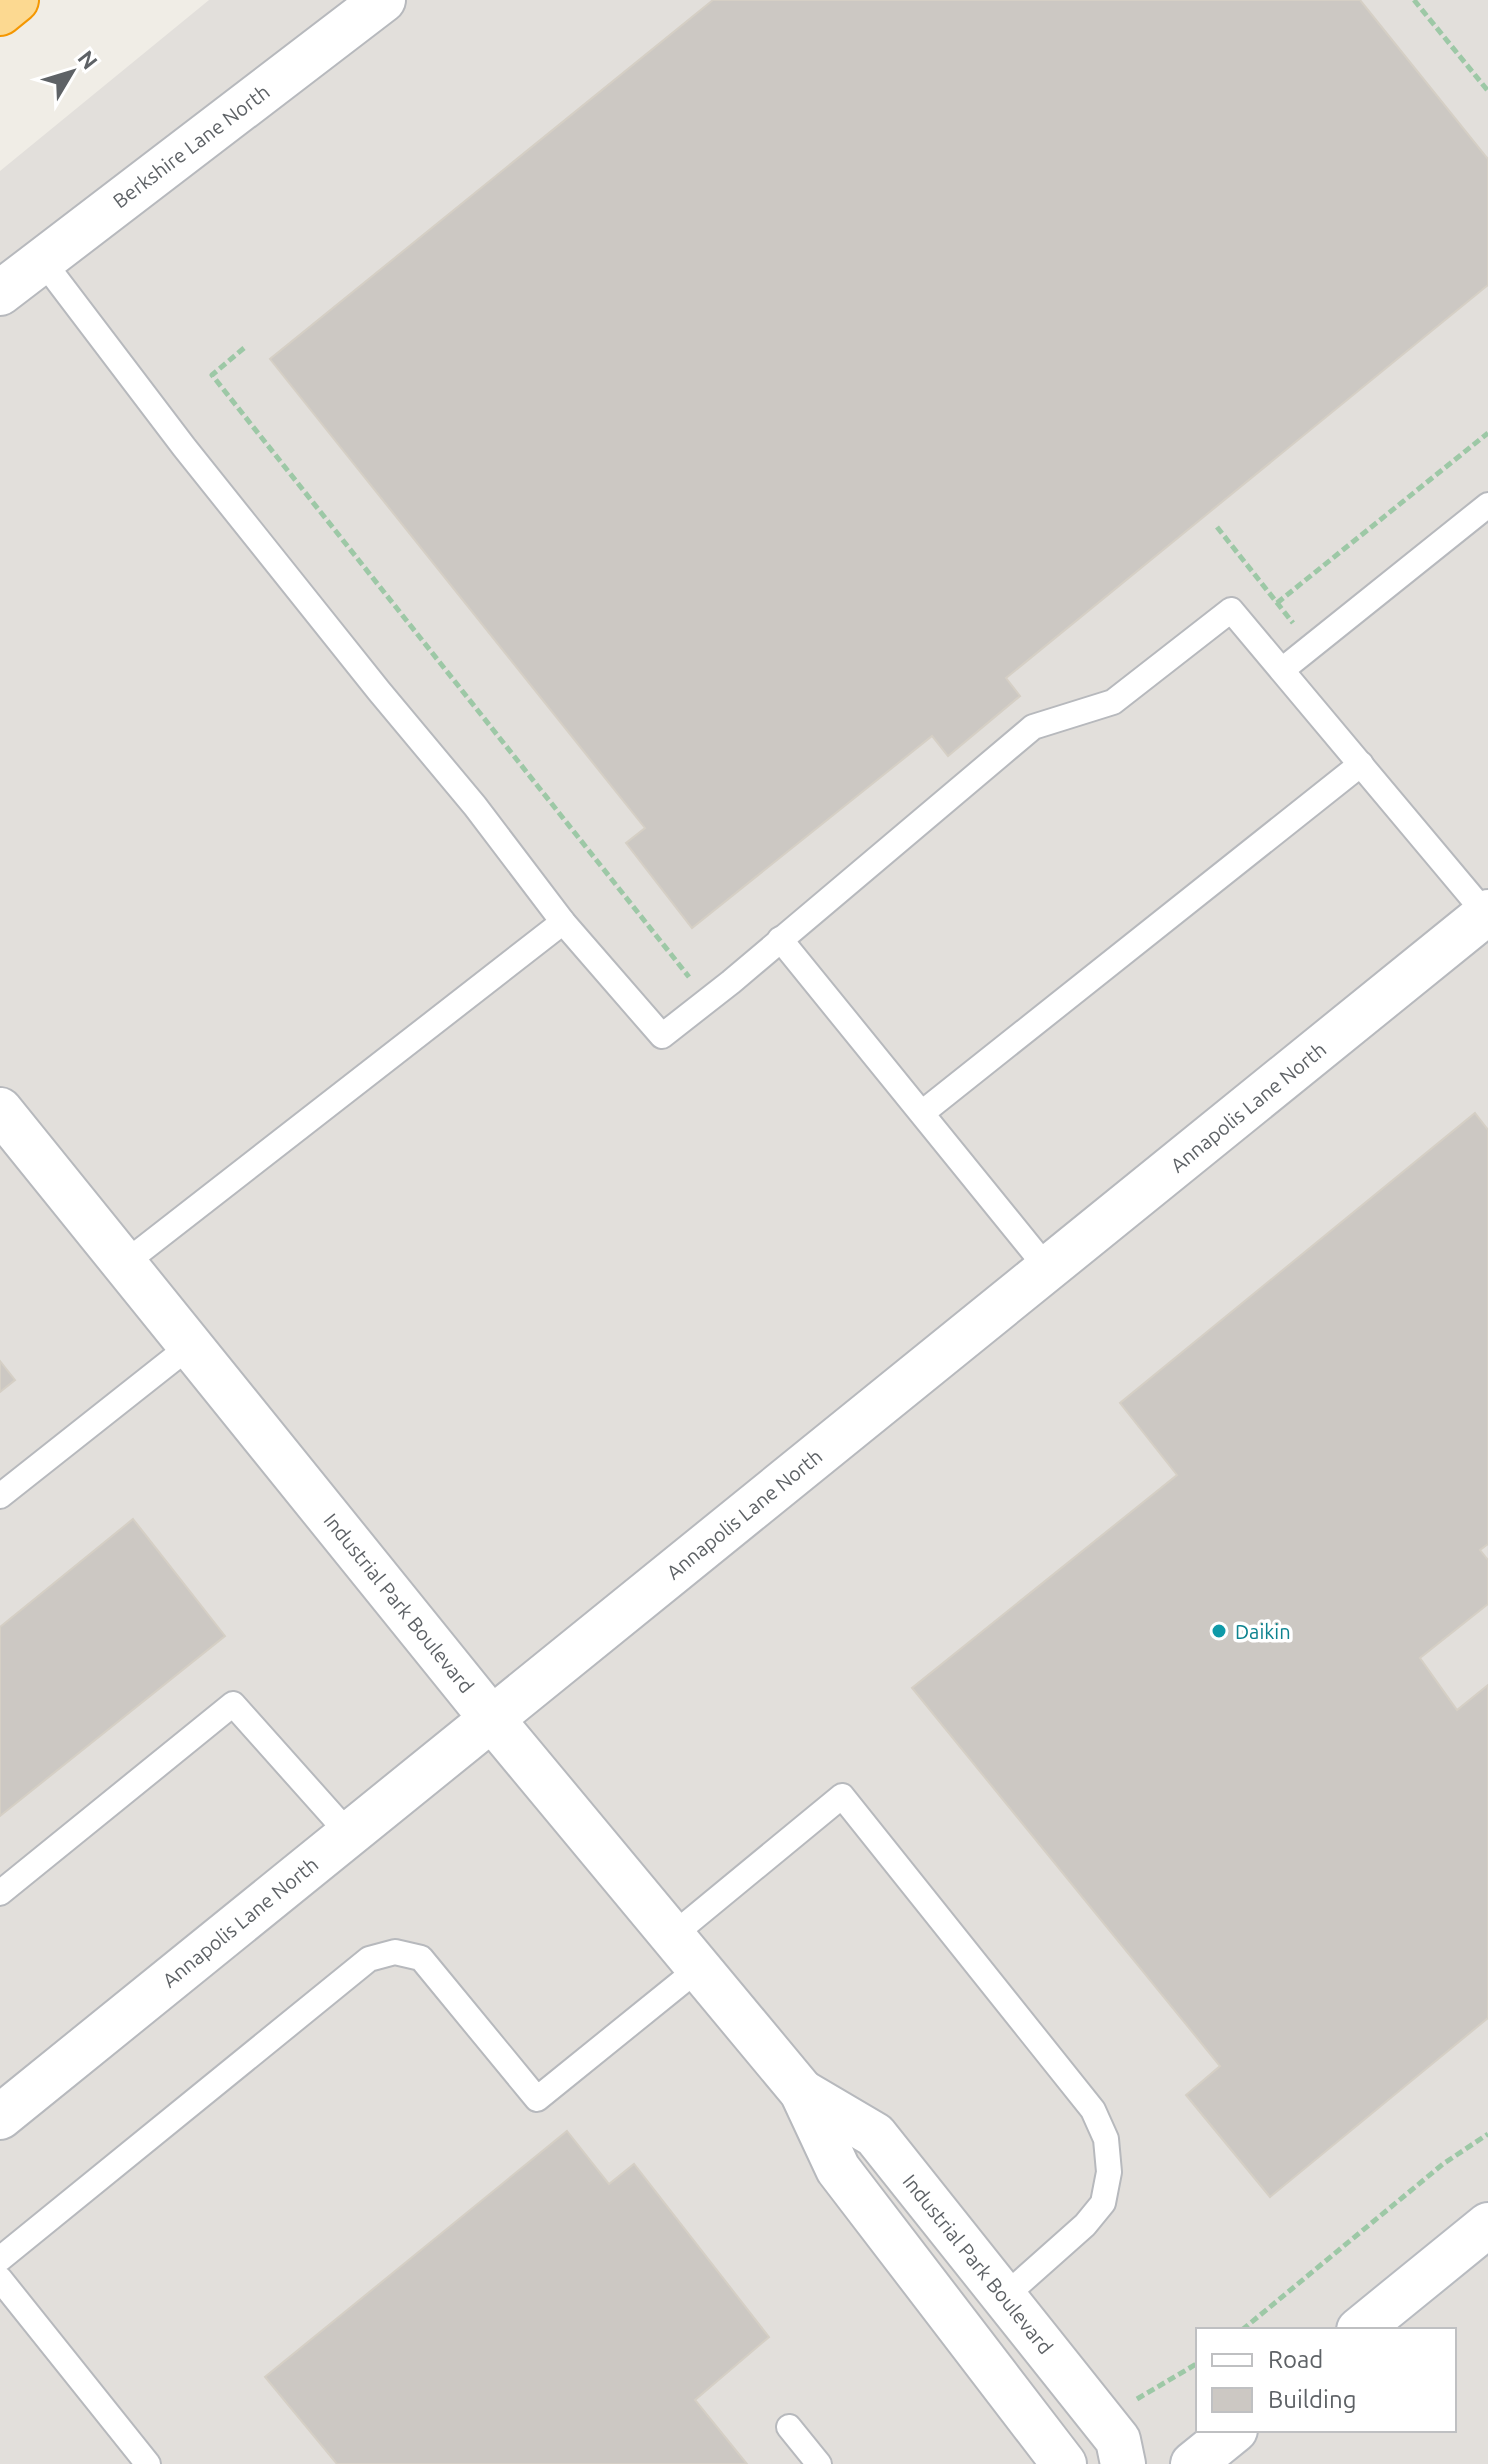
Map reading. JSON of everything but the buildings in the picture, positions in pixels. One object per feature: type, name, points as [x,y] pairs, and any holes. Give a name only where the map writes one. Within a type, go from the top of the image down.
[{"type":"highway","points":[[0,13],[16,0]]},
{"type":"street","name":"Berkshire Lane North","points":[[0,293],[383,0]]},
{"type":"street","name":"Annapolis Lane North","points":[[0,2117],[1487,913]]},
{"type":"street","name":"Industrial Park Boulevard","points":[[0,1110],[491,1718],[802,2092],[838,2169],[1064,2464]]},
{"type":"street","name":"Industrial Park Boulevard","points":[[802,2092],[875,2135],[1118,2440],[1123,2464]]},
{"type":"street","points":[[1361,2328],[1488,2225]]},
{"type":"street","points":[[1193,2464],[1233,2432]]},
{"type":"lane","points":[[42,260],[184,447],[475,806],[563,922],[662,1036],[1033,727],[1113,702],[1231,610],[1487,913]]},
{"type":"lane","points":[[1282,670],[1488,505]]},
{"type":"lane","points":[[922,1113],[1361,764]]},
{"type":"lane","points":[[125,1263],[563,922]]},
{"type":"lane","points":[[780,939],[1047,1268]]},
{"type":"lane","points":[[0,1496],[191,1345]]},
{"type":"lane","points":[[0,1893],[233,1704],[349,1834]]},
{"type":"lane","points":[[0,2259],[369,1959],[395,1952],[421,1958],[537,2099],[842,1796],[1093,2110],[1106,2139],[1109,2172],[1103,2203],[1085,2225],[1004,2297]]},
{"type":"lane","points":[[0,2279],[148,2464]]},
{"type":"lane","points":[[789,2427],[819,2464]]},
{"type":"path","points":[[1414,0],[1488,91]]},
{"type":"path","points":[[244,348],[212,375],[707,1000]]},
{"type":"path","points":[[1277,603],[1488,433]]},
{"type":"path","points":[[1217,527],[1312,646]]},
{"type":"path","points":[[1244,2328],[1443,2164],[1488,2134]]},
{"type":"shaded area","points":[[209,0],[1488,0],[1488,2464],[0,2464],[0,171]]},
{"type":"place","name":"Daikin","points":[[1219,1631]]}]
